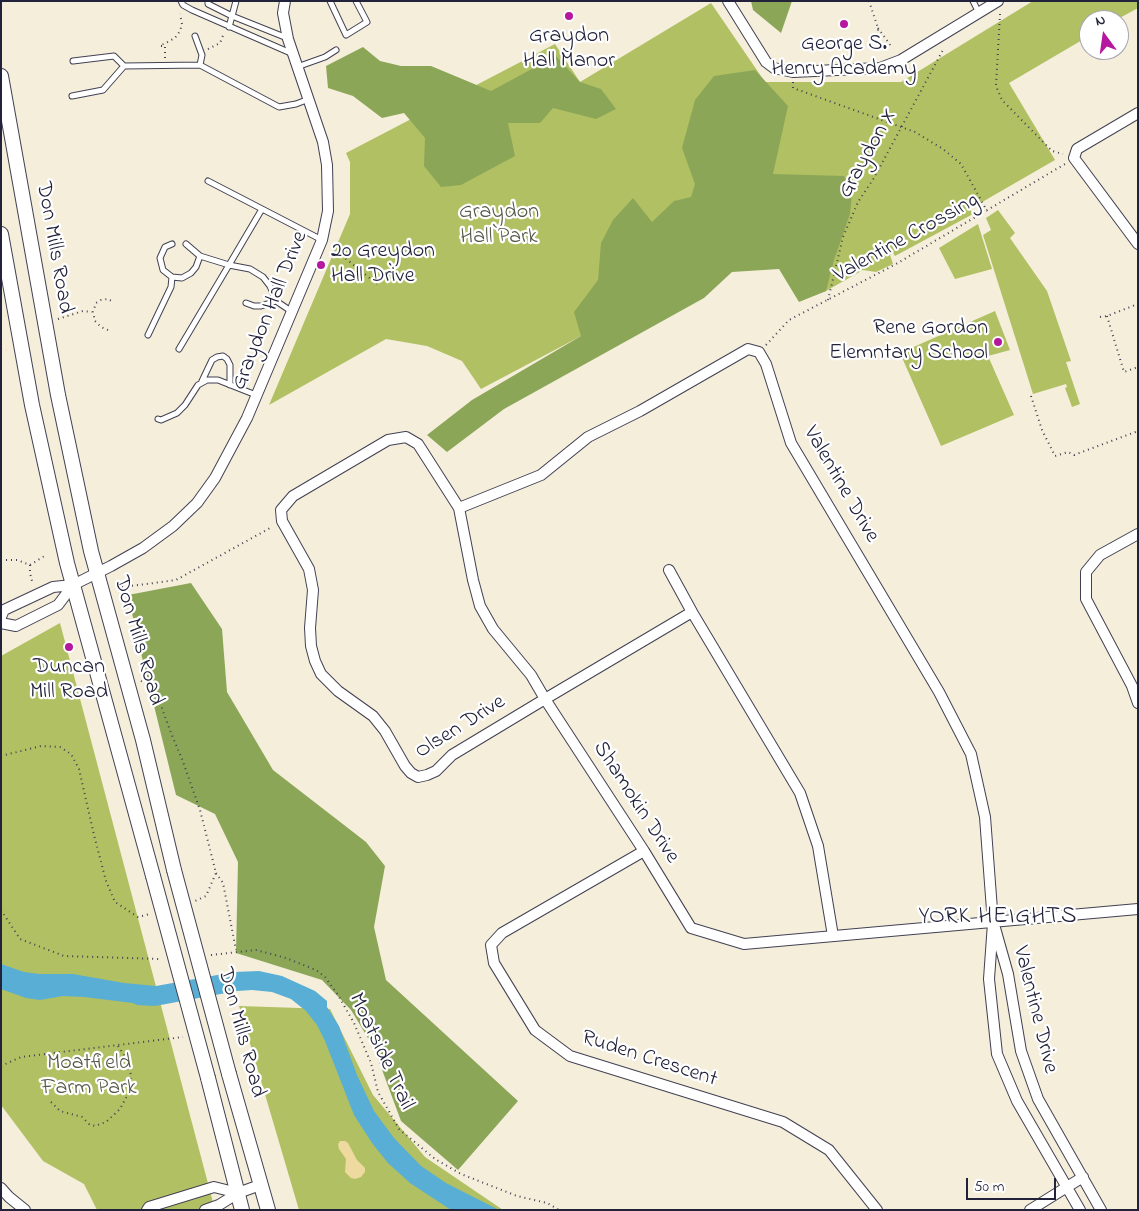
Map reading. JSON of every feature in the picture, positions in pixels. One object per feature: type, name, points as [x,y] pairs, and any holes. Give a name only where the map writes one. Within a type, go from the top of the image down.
[{"type":"main road","name":"Don Mills Road","points":[[1,76],[58,395],[96,574],[143,740],[174,870],[229,1074],[268,1210]]},
{"type":"main road","name":"Don Mills Road","points":[[1,234],[32,405],[73,584],[208,1078],[242,1210]]},
{"type":"street","name":"Graydon Hall Drive","points":[[96,574],[143,548],[173,526],[197,503],[215,478],[247,418],[322,240],[328,211],[327,165],[323,142],[288,39],[283,13],[285,1]]},
{"type":"street","points":[[728,1],[766,62],[774,68],[793,72],[880,68],[901,60],[996,2]]},
{"type":"street","points":[[1138,112],[1077,149],[1074,158],[1138,244]]},
{"type":"street","points":[[459,508],[541,475],[588,437],[640,412],[748,349],[759,352]]},
{"type":"street","name":"Valentine Drive","points":[[759,352],[766,364],[791,443],[939,692],[971,754],[984,817],[993,923],[989,979],[997,1054],[1017,1101],[1080,1210]]},
{"type":"street","name":"Shamokin Drive","points":[[282,521],[281,510],[293,496],[388,440],[406,437],[418,444],[459,508],[480,606],[493,629],[531,675],[691,928],[744,944],[1138,909]]},
{"type":"street","name":"Olsen Drive","points":[[282,521],[309,569],[314,590],[310,628],[311,646],[321,674],[338,691],[372,716],[385,731],[398,756],[411,773],[418,777],[427,776],[436,771],[452,755],[692,612]]},
{"type":"street","points":[[1138,534],[1100,555],[1086,572],[1086,599],[1132,686],[1138,703]]},
{"type":"street","points":[[668,570],[800,793],[818,846],[833,936]]},
{"type":"street","points":[[1,618],[4,610],[53,587],[73,584],[96,574]]},
{"type":"street","points":[[1,623],[16,626],[58,605],[73,584]]},
{"type":"street","name":"Ruden Crescent","points":[[644,851],[502,932],[491,945],[494,962],[535,1030],[570,1056],[783,1122],[829,1150],[877,1210]]},
{"type":"street","name":"Valentine Drive","points":[[993,923],[1008,974],[1021,1051],[1038,1100],[1101,1210]]},
{"type":"street","points":[[1030,1210],[1083,1177]]},
{"type":"street","points":[[204,1210],[219,1206],[238,1193],[260,1185]]},
{"type":"street","points":[[147,1210],[149,1206],[214,1187],[238,1193]]},
{"type":"street","points":[[1,1188],[25,1210]]},
{"type":"lane","points":[[182,1],[183,5],[202,15],[293,54]]},
{"type":"lane","points":[[229,26],[236,1]]},
{"type":"lane","points":[[330,1],[346,35],[368,22],[356,1]]},
{"type":"lane","points":[[973,1],[979,12]]},
{"type":"lane","points":[[202,15],[208,3],[232,16],[288,39]]},
{"type":"lane","points":[[195,36],[201,53],[200,65]]},
{"type":"lane","points":[[297,67],[325,58],[336,50]]},
{"type":"lane","points":[[73,61],[114,56],[124,66],[200,65],[279,107],[309,99]]},
{"type":"lane","points":[[72,96],[103,90],[124,66]]},
{"type":"lane","points":[[208,181],[322,240]]},
{"type":"lane","points":[[179,349],[262,209]]},
{"type":"lane","points":[[172,244],[165,247],[160,258],[163,270],[172,277],[182,278],[191,273],[196,267],[200,256]]},
{"type":"lane","points":[[186,244],[200,256],[250,270],[262,277],[270,286],[276,301],[292,311]]},
{"type":"lane","points":[[148,335],[171,287],[172,277]]},
{"type":"lane","points":[[246,302],[254,306],[261,306],[276,301]]},
{"type":"lane","points":[[202,382],[212,360],[223,356],[228,359],[230,365],[230,385]]},
{"type":"lane","points":[[158,419],[161,420],[176,413],[185,405],[198,385],[212,379],[256,395]]},
{"type":"path","points":[[869,1],[878,28],[879,50]]},
{"type":"path","points":[[996,2],[1000,18],[996,86],[1002,100],[1052,151],[1074,158]]},
{"type":"path","points":[[164,46],[160,44],[175,38],[180,31],[182,24],[181,12]]},
{"type":"path","points":[[878,28],[891,46]]},
{"type":"path","name":"Graydon X","points":[[828,300],[843,238],[858,202],[874,178],[900,127],[942,53],[951,29]]},
{"type":"path","points":[[201,53],[220,43],[225,32]]},
{"type":"path","points":[[793,72],[793,88],[915,132],[943,149],[961,164],[987,212]]},
{"type":"path","name":"Valentine Crossing","points":[[759,352],[789,320],[896,264],[987,212],[1074,158]]},
{"type":"path","points":[[334,249],[377,284]]},
{"type":"path","points":[[108,330],[101,327],[95,321],[93,312],[96,304],[101,300],[108,299],[113,302]]},
{"type":"path","points":[[1100,317],[1138,304]]},
{"type":"path","points":[[54,321],[83,311],[93,312]]},
{"type":"path","points":[[1107,316],[1124,372],[1138,367]]},
{"type":"path","points":[[1,349],[6,350]]},
{"type":"path","points":[[1031,396],[1042,430],[1055,456],[1068,452],[1074,455],[1138,431]]},
{"type":"path","points":[[117,587],[176,580],[282,521]]},
{"type":"path","points":[[30,565],[46,555]]},
{"type":"path","points":[[1,560],[17,560],[30,565]]},
{"type":"path","points":[[30,565],[32,581]]},
{"type":"path","points":[[216,873],[222,883],[236,951]]},
{"type":"path","points":[[1,910],[20,939],[64,956],[163,958]]},
{"type":"path","name":"Moatside Trail","points":[[209,955],[256,950],[286,958],[316,970],[325,977],[338,995],[354,1023],[371,1063],[378,1092],[399,1129],[435,1159],[462,1174],[518,1196],[547,1203],[559,1210]]},
{"type":"path","points":[[1,1066],[21,1057],[183,1037]]},
{"type":"path","points":[[52,1102],[60,1111],[82,1117],[89,1124],[95,1126],[106,1122],[120,1109],[129,1092],[131,1075],[126,1058],[118,1046]]},
{"type":"green space","points":[[751,1],[792,1],[781,33],[753,10]]},
{"type":"green space","name":"Graydon Hall Park","points":[[1033,1],[1138,1],[1138,8],[1129,13],[1129,10],[1079,10],[1079,42],[1009,83],[1055,160],[970,209],[973,214],[895,256],[893,253],[890,255],[893,264],[876,272],[863,270],[826,291],[813,296],[772,235],[481,389],[462,361],[427,346],[386,339],[269,405],[350,214],[350,162],[346,153],[555,44],[580,82],[711,3],[765,82],[901,82]]},
{"type":"green space","points":[[363,47],[380,61],[401,66],[431,66],[491,91],[556,56],[580,82],[601,89],[616,109],[596,119],[553,108],[540,123],[508,123],[515,156],[461,185],[441,187],[424,166],[425,138],[404,113],[382,118],[353,96],[328,88],[326,66]]},
{"type":"green space","points":[[755,70],[788,106],[773,174],[844,176],[852,194],[850,214],[834,260],[826,291],[799,302],[779,269],[732,272],[704,298],[504,409],[447,452],[427,435],[472,400],[581,336],[574,312],[598,280],[601,243],[613,220],[633,198],[652,222],[674,201],[691,197],[695,184],[682,148],[695,100],[714,76]]},
{"type":"green space","points":[[998,210],[1015,233],[1010,238],[1047,291],[1071,361],[1066,362],[1080,404],[1072,407],[1065,388],[1067,387],[1066,384],[1033,394],[983,235],[991,230],[986,218]]},
{"type":"green space","points":[[978,224],[992,269],[955,279],[939,248]]},
{"type":"green space","points":[[995,311],[1010,350],[988,356],[1014,415],[941,446],[900,353]]},
{"type":"green space","points":[[191,583],[222,629],[227,692],[273,770],[366,842],[385,866],[374,927],[386,980],[518,1101],[458,1170],[401,1121],[374,1048],[351,1010],[322,980],[236,953],[238,862],[215,814],[176,795],[128,595]]},
{"type":"green space","name":"Moatfield Farm Park","points":[[60,623],[215,1210],[97,1210],[84,1184],[43,1161],[1,1105],[1,656]]},
{"type":"green space","points":[[239,1006],[330,1009],[373,1095],[425,1157],[503,1210],[299,1210]]},
{"type":"sand","points":[[340,1141],[348,1143],[357,1160],[365,1168],[365,1172],[361,1177],[351,1178],[345,1172],[346,1159],[339,1149],[338,1144]]},
{"type":"water","points":[[1,964],[24,972],[73,974],[124,983],[156,986],[234,972],[259,971],[282,976],[315,991],[327,1001],[327,1007],[339,1026],[357,1075],[374,1111],[394,1138],[421,1166],[446,1183],[499,1210],[451,1210],[410,1183],[388,1163],[354,1115],[317,1025],[306,1011],[291,999],[272,992],[252,990],[155,1006],[84,997],[63,996],[40,1000],[26,998],[1,989]]},
{"type":"place","name":"Graydon Hall Manor","points":[[569,16]]},
{"type":"place","name":"George S. Henry Academy","points":[[844,24]]},
{"type":"place","name":"20 Greydon Hall Drive","points":[[321,265]]},
{"type":"place","name":"Rene Gordon Elemntary School","points":[[998,342]]},
{"type":"place","name":"Duncan Mill Road","points":[[69,647]]},
{"type":"district","name":"YORK HEIGHTS","points":[[998,918]]}]
